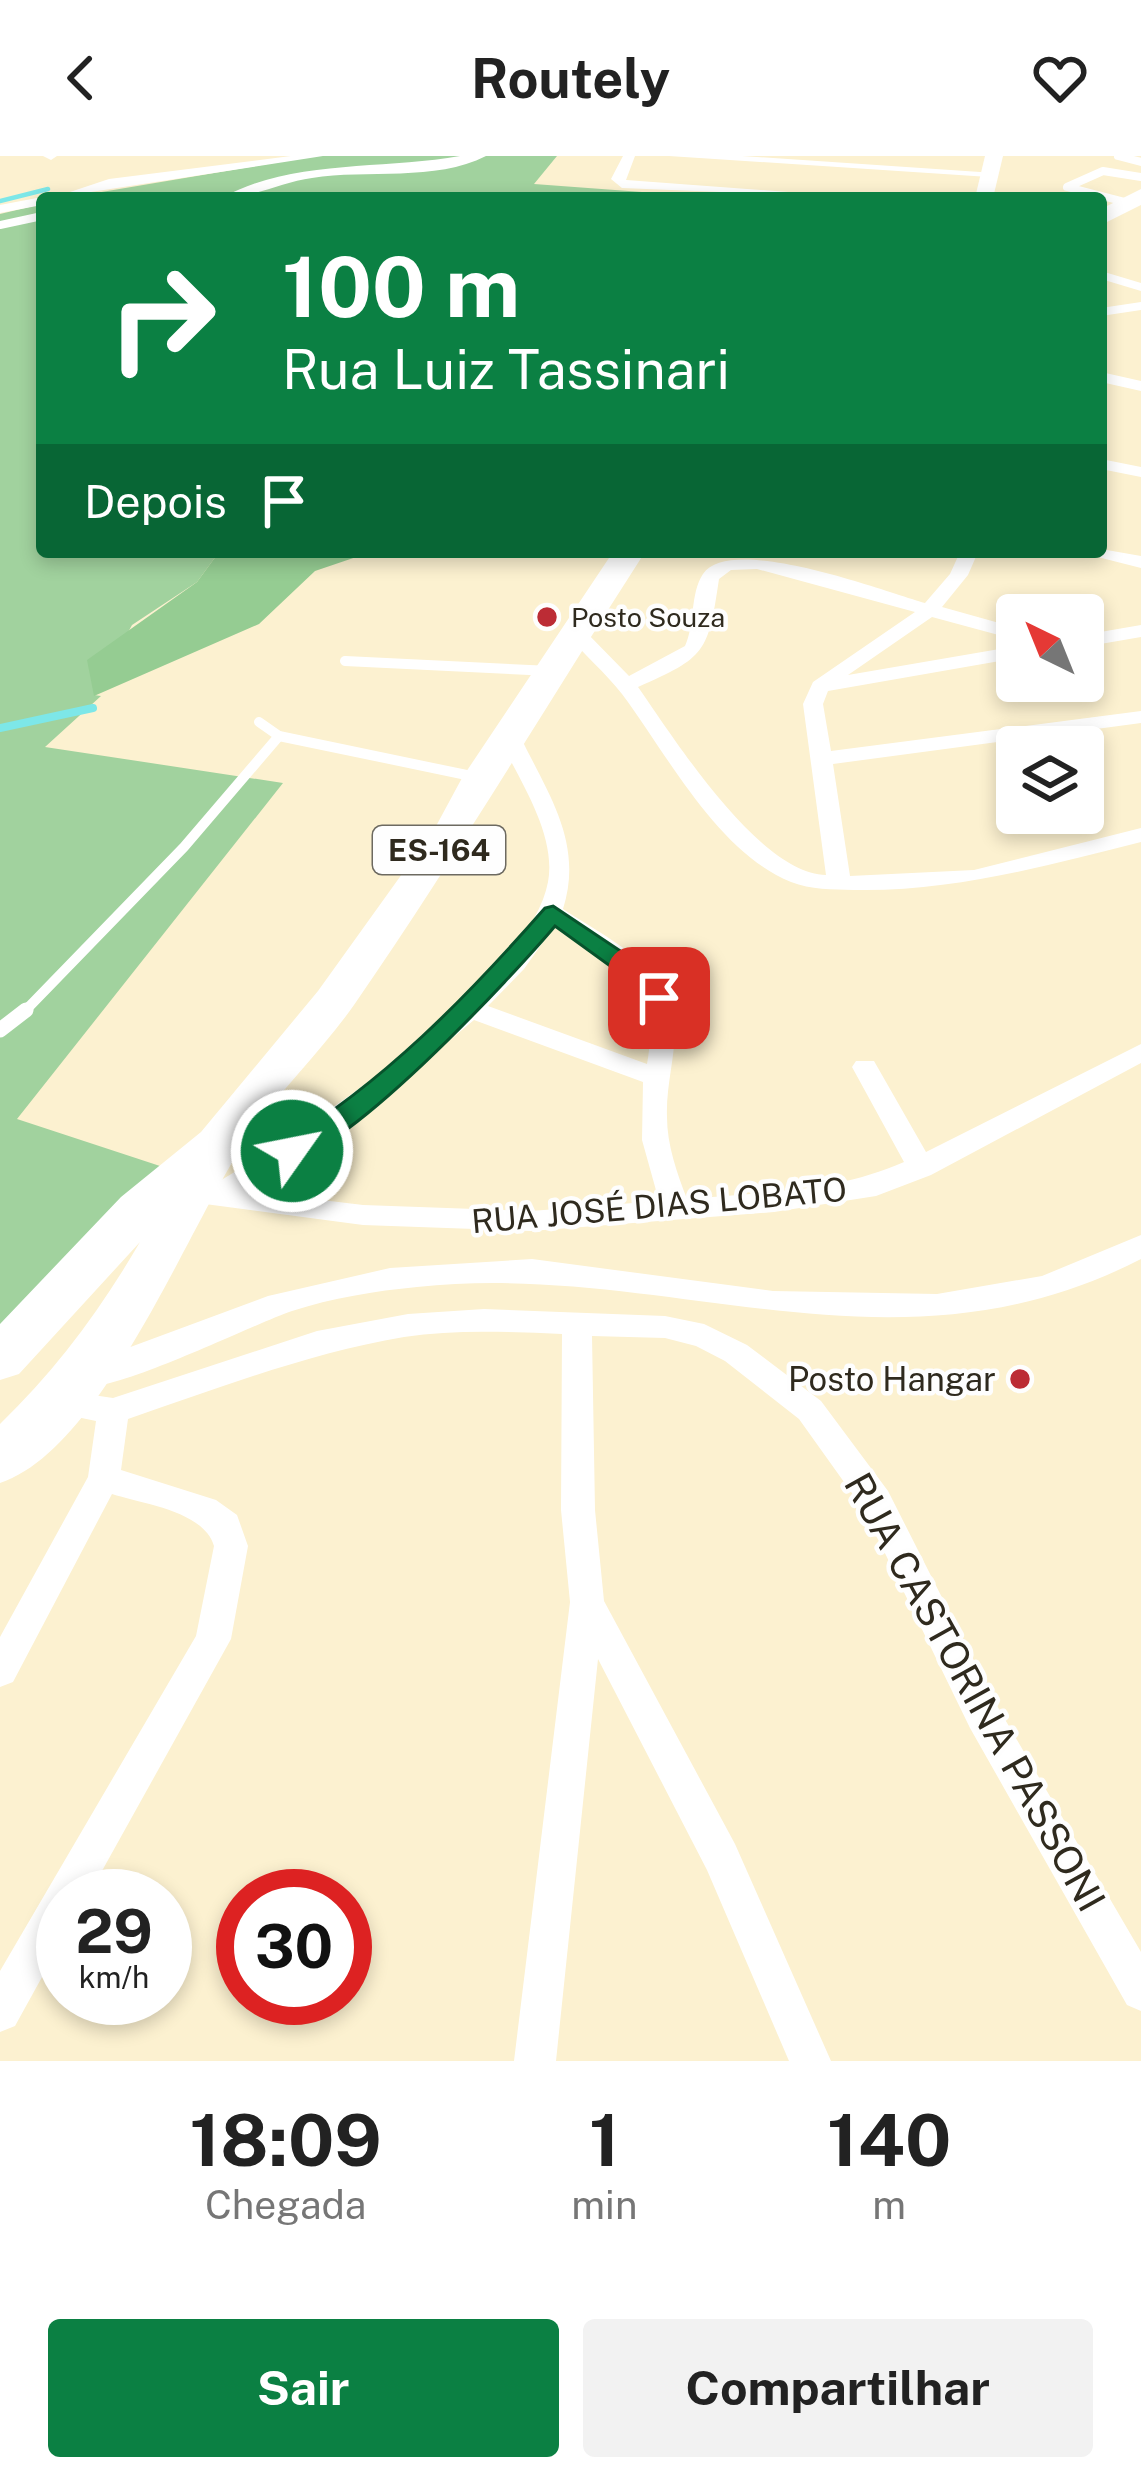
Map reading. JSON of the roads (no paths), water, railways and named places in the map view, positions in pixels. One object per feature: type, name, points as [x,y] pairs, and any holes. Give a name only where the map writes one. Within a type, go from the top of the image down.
[{"type":"highway","points":[[1107,215],[1134,202]]},
{"type":"highway","name":"ES-164","points":[[0,1359],[139,1210],[226,1132],[334,1001],[454,829],[481,778],[625,558]]},
{"type":"highway","name":"ES-164","points":[[0,1460],[83,1397],[128,1310],[203,1203],[226,1132]]},
{"type":"highway","points":[[77,1276],[103,1279],[118,1288],[128,1310]]},
{"type":"street","points":[[88,189],[317,156]]},
{"type":"street","points":[[248,192],[310,174],[409,170],[480,156]]},
{"type":"street","points":[[629,156],[617,179],[622,184],[760,192]]},
{"type":"street","points":[[675,156],[992,165]]},
{"type":"street","points":[[78,192],[174,158]]},
{"type":"street","points":[[88,189],[103,192]]},
{"type":"street","points":[[0,209],[36,202]]},
{"type":"street","points":[[1121,280],[1141,267]]},
{"type":"street","points":[[1107,276],[1141,286]]},
{"type":"street","points":[[1107,310],[1141,310]]},
{"type":"street","points":[[1107,378],[1141,386]]},
{"type":"street","points":[[1107,465],[1141,472]]},
{"type":"street","points":[[1107,556],[1141,562]]},
{"type":"street","points":[[839,883],[813,704],[820,686],[933,607],[963,572],[967,558]]},
{"type":"street","points":[[626,685],[688,656],[702,640],[710,577],[726,565],[758,563],[996,627]]},
{"type":"street","points":[[1104,637],[1141,631]]},
{"type":"street","points":[[576,633],[626,685],[704,796],[758,851],[795,876],[839,883],[974,877],[1141,835]]},
{"type":"street","points":[[820,686],[996,656]]},
{"type":"street","points":[[821,759],[1141,716]]},
{"type":"street","points":[[203,1203],[329,1128],[470,1009],[553,914],[560,881],[556,840],[509,736]]},
{"type":"street","points":[[553,914],[640,975],[659,998],[664,1021],[654,1076],[653,1119],[663,1175],[676,1208]]},
{"type":"street","points":[[470,1009],[654,1076]]},
{"type":"street","name":"RUA JOSÉ DIAS LOBATO","points":[[203,1203],[433,1220],[531,1221],[774,1202],[876,1186],[921,1168],[1141,1052]]},
{"type":"street","points":[[865,1067],[921,1168]]},
{"type":"street","points":[[0,1672],[104,1478],[83,1397],[133,1363],[281,1303],[381,1282],[548,1272],[726,1296],[911,1305],[1012,1293],[1113,1263],[1141,1246]]},
{"type":"street","name":"RUA CASTORINA PASSONI","points":[[83,1397],[408,1325],[484,1320],[578,1328],[665,1327],[704,1336],[736,1353],[810,1410],[876,1501],[983,1717],[1141,1990]]},
{"type":"street","points":[[535,2061],[587,1601],[578,1510],[578,1328]]},
{"type":"street","points":[[81,1869],[213,1639],[231,1546],[225,1526],[204,1510],[104,1478]]},
{"type":"street","points":[[587,1601],[722,1857],[810,2061]]},
{"type":"street","points":[[0,2011],[36,1948]]},
{"type":"lane","points":[[1118,156],[1141,162]]},
{"type":"lane","points":[[1089,192],[1067,187],[1103,171],[1141,176]]},
{"type":"lane","points":[[0,225],[36,216]]},
{"type":"lane","points":[[345,662],[551,671]]},
{"type":"lane","points":[[259,722],[279,736],[481,778]]},
{"type":"lane","points":[[0,1030],[20,1016],[170,862],[279,736]]},
{"type":"waterway","points":[[0,201],[48,189]]},
{"type":"waterway","points":[[0,728],[93,708]]},
{"type":"place","name":"Posto Souza","points":[[547,617]]},
{"type":"place","name":"Posto Hangar","points":[[1020,1379]]}]
